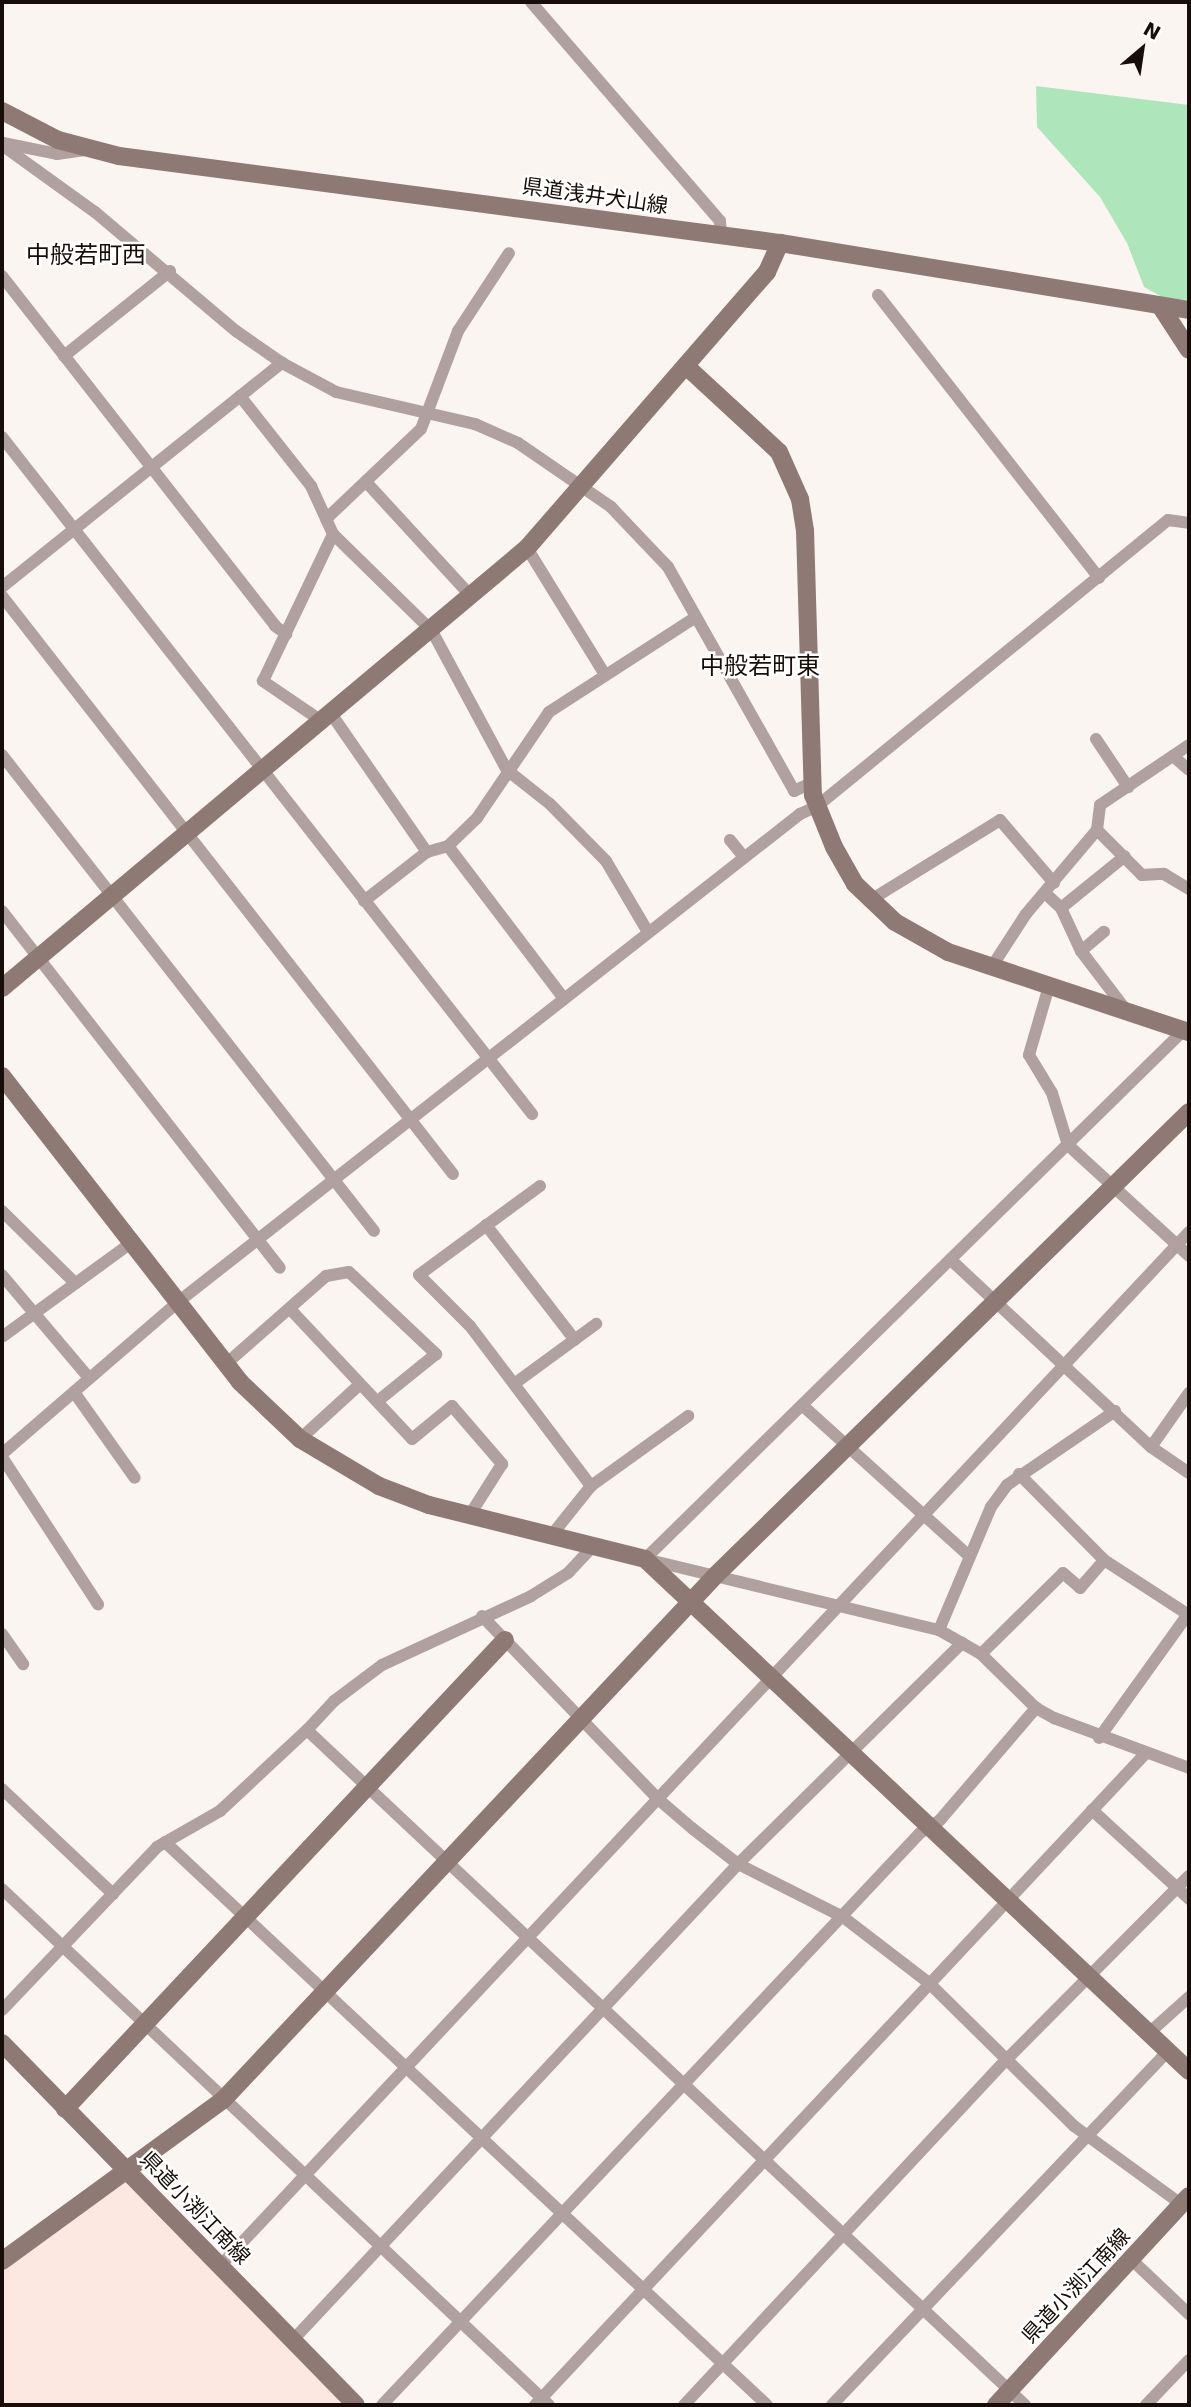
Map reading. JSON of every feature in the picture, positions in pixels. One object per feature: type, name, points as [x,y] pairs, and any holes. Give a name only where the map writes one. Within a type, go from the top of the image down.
[{"type":"street","points":[[531,2],[720,221],[721,235]]},
{"type":"street","name":"県道浅井犬山線","points":[[2,111],[58,140],[89,150],[780,243],[1189,310]]},
{"type":"street","points":[[2,144],[57,153],[89,150]]},
{"type":"street","points":[[2,144],[170,271],[236,331],[282,363],[336,392],[475,424],[518,443],[633,527],[668,567],[794,791],[813,782]]},
{"type":"street","points":[[2,988],[432,631],[527,548],[767,272],[780,243]]},
{"type":"street","points":[[326,519],[411,443],[428,412],[458,331],[509,253]]},
{"type":"street","points":[[64,356],[170,271]]},
{"type":"street","points":[[2,276],[152,469],[286,634]]},
{"type":"street","points":[[878,295],[1099,578]]},
{"type":"street","points":[[1161,307],[1188,343]]},
{"type":"street","points":[[2,587],[282,363]]},
{"type":"street","points":[[645,1559],[1187,1031],[991,968],[919,937],[869,901],[844,868],[816,807],[813,782],[805,530],[800,499],[779,452],[687,367]]},
{"type":"street","points":[[240,396],[311,486],[333,534],[432,631],[507,770],[550,804],[606,860],[648,932]]},
{"type":"street","points":[[2,437],[532,1114]]},
{"type":"street","points":[[367,483],[472,597]]},
{"type":"street","points":[[98,1605],[2,1456],[178,1302],[744,857],[800,814],[816,807],[1168,520],[1189,523]]},
{"type":"street","points":[[333,534],[263,681],[327,719],[427,852]]},
{"type":"street","points":[[527,548],[605,675]]},
{"type":"street","points":[[2,596],[453,1174]]},
{"type":"street","points":[[364,901],[427,852],[449,846],[477,818],[507,770],[549,712],[696,617]]},
{"type":"street","points":[[1096,738],[1128,787]]},
{"type":"street","points":[[991,968],[1045,893],[1097,830],[1100,805],[1189,746]]},
{"type":"street","points":[[2,755],[335,1177],[374,1231]]},
{"type":"street","points":[[1173,757],[1189,770]]},
{"type":"street","points":[[869,901],[1000,820],[1054,883]]},
{"type":"street","points":[[1097,830],[1142,875],[1164,874],[1189,889]]},
{"type":"street","points":[[730,839],[744,857]]},
{"type":"street","points":[[449,846],[565,999]]},
{"type":"street","points":[[1061,908],[1125,856]]},
{"type":"street","points":[[1045,893],[1061,908],[1081,951],[1126,1010]]},
{"type":"street","points":[[2,911],[280,1268]]},
{"type":"street","points":[[1081,951],[1104,932]]},
{"type":"street","points":[[1049,986],[1030,1055],[1052,1093],[1068,1145],[1111,1188],[1189,1256]]},
{"type":"street","points":[[2,1076],[262,1406],[300,1439],[379,1486],[429,1505],[471,1513],[551,1536],[939,1630],[981,1654],[1036,1708],[1099,1738],[1189,1768]]},
{"type":"street","points":[[2,2261],[223,2100],[583,1719],[688,1603],[1189,1112]]},
{"type":"street","points":[[540,1186],[419,1275],[470,1326],[591,1486]]},
{"type":"street","points":[[2,1211],[75,1283]]},
{"type":"street","points":[[486,1225],[575,1339]]},
{"type":"street","points":[[220,2266],[771,1680],[1063,1363],[1189,1232]]},
{"type":"street","points":[[2,1337],[131,1243]]},
{"type":"street","points":[[951,1261],[1115,1410],[1151,1447],[1189,1473]]},
{"type":"street","points":[[227,1363],[326,1276],[348,1272],[436,1354],[379,1400]]},
{"type":"street","points":[[2,1275],[89,1378]]},
{"type":"street","points":[[290,1309],[358,1386],[379,1400],[412,1439],[452,1406],[502,1464],[471,1513]]},
{"type":"street","points":[[514,1384],[596,1324]]},
{"type":"street","points":[[300,1439],[358,1386]]},
{"type":"street","points":[[74,1392],[135,1478]]},
{"type":"street","points":[[1151,1447],[1189,1392]]},
{"type":"street","points":[[802,1405],[922,1517],[969,1556]]},
{"type":"street","points":[[939,1630],[991,1507],[1019,1474],[1115,1410]]},
{"type":"street","points":[[551,1536],[591,1486],[688,1416]]},
{"type":"street","points":[[1019,1474],[1104,1560],[1189,1615],[1099,1738]]},
{"type":"street","points":[[2,2010],[165,1842],[220,1811],[307,1730],[334,1701],[382,1665],[559,1580],[592,1546]]},
{"type":"street","points":[[645,1559],[688,1603],[1188,2068]]},
{"type":"street","points":[[981,1654],[1060,1569],[1080,1587],[1104,1560]]},
{"type":"street","points":[[482,1616],[658,1799],[738,1864],[843,1917],[929,1983],[1086,2137],[1185,2200]]},
{"type":"street","points":[[2,1634],[23,1664]]},
{"type":"street","points":[[65,2109],[505,1640]]},
{"type":"street","points":[[292,2340],[738,1864],[848,1751],[962,1643]]},
{"type":"street","points":[[382,2405],[930,1826],[1036,1708]]},
{"type":"street","points":[[307,1730],[1025,2405]]},
{"type":"street","points":[[2,1889],[142,2025],[461,2322],[542,2403],[641,2289],[1146,1753]]},
{"type":"street","points":[[2,1788],[113,1894]]},
{"type":"street","points":[[1093,1810],[1189,1899]]},
{"type":"street","points":[[165,1842],[767,2405]]},
{"type":"street","points":[[684,2405],[1087,1975],[1189,1875]]},
{"type":"street","points":[[1149,2033],[1189,1997]]},
{"type":"street","name":"県道小渕江南線","points":[[2,2043],[356,2405]]},
{"type":"street","points":[[832,2405],[926,2310],[1168,2051]]},
{"type":"street","name":"県道小渕江南線","points":[[996,2405],[1185,2200]]},
{"type":"street","points":[[1132,2260],[1189,2314]]},
{"type":"street","points":[[1146,2405],[1189,2360]]},
{"type":"shaded area","points":[[126,2169],[357,2405],[2,2405],[2,2261]]},
{"type":"green space","points":[[1036,86],[1189,105],[1189,300],[1164,298],[1144,287],[1127,243],[1100,197],[1037,127]]},
{"type":"district","name":"中般若町西","points":[[86,256]]},
{"type":"district","name":"中般若町東","points":[[760,667]]}]
